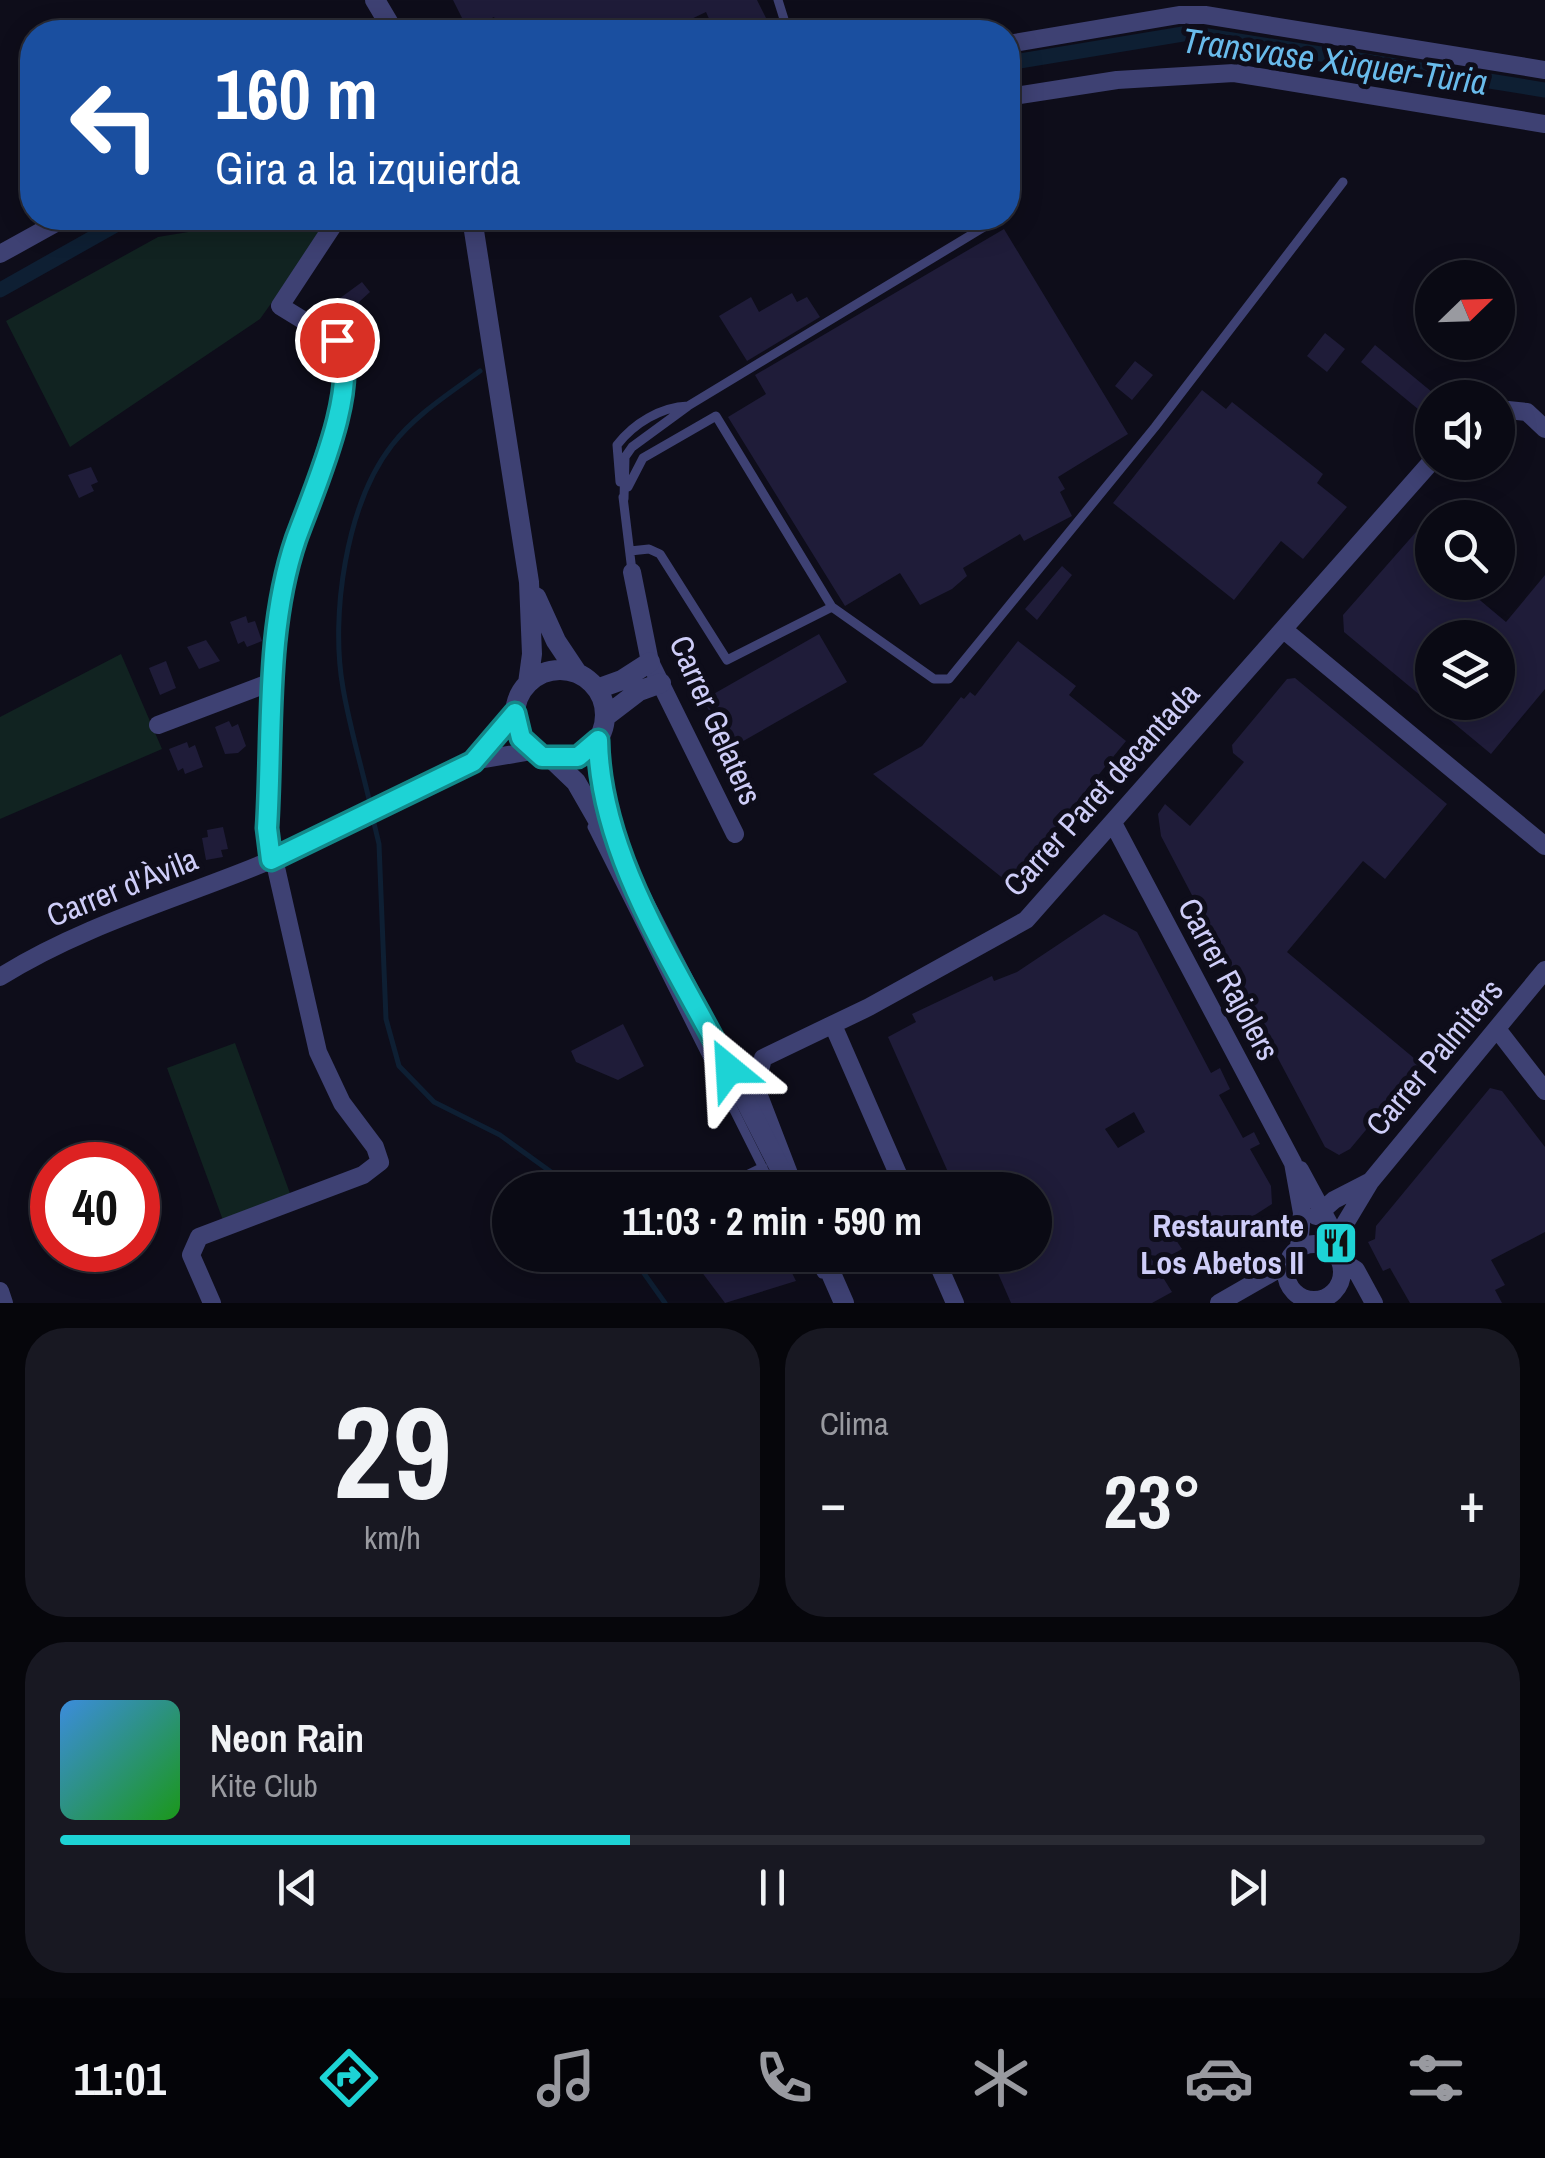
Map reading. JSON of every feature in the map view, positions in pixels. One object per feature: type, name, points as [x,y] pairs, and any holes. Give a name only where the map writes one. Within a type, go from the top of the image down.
[{"type":"street","points":[[1020,42],[1179,15],[1205,15],[1545,70]]},
{"type":"street","points":[[1020,95],[1132,78],[1234,72],[1545,124]]},
{"type":"street","points":[[0,254],[43,230]]},
{"type":"street","points":[[212,1303],[191,1255],[200,1236],[364,1175],[380,1162],[342,1103],[318,1052],[295,936],[271,860],[267,828],[274,681],[286,567],[324,459],[345,368],[337,340],[280,306],[330,230]]},
{"type":"street","points":[[473,762],[515,713],[528,683],[532,654],[529,582],[474,230]]},
{"type":"street","points":[[1515,411],[1527,412],[1545,429]]},
{"type":"street","name":"Carrer Paret decantada","points":[[789,1172],[786,1155],[756,1088],[762,1058],[833,1026],[1026,920],[1416,480]]},
{"type":"street","name":"Carrer Gelaters","points":[[632,572],[650,662],[735,834]]},
{"type":"street","points":[[529,582],[556,641],[578,674],[596,688],[605,717],[598,740],[604,799],[635,885]]},
{"type":"street","points":[[1284,630],[1545,846]]},
{"type":"street","points":[[596,688],[638,673],[650,662]]},
{"type":"street","points":[[528,683],[557,670],[578,674]]},
{"type":"street","points":[[158,725],[274,681]]},
{"type":"street","points":[[605,717],[639,691],[661,682]]},
{"type":"street","points":[[515,713],[521,738],[532,752]]},
{"type":"street","points":[[553,760],[578,757],[598,740]]},
{"type":"street","points":[[473,762],[532,752],[553,760],[576,782],[635,885],[783,1172]]},
{"type":"street","name":"Carrer d'Àvila","points":[[0,978],[42,952],[144,907],[271,860],[473,762]]},
{"type":"street","name":"Carrer Rajolers","points":[[1113,822],[1292,1163],[1308,1183],[1333,1231],[1336,1254],[1356,1270],[1374,1303]]},
{"type":"street","name":"Carrer Palmiters","points":[[1336,1254],[1342,1227],[1370,1182],[1545,970]]},
{"type":"street","points":[[833,1026],[898,1172]]},
{"type":"street","points":[[1497,1028],[1545,1091]]},
{"type":"street","name":"Carrer Rajolers","points":[[1292,1163],[1300,1240]]},
{"type":"street","name":"Carrer Palmiters","points":[[1300,1240],[1322,1210],[1346,1192],[1370,1182]]},
{"type":"street","points":[[1308,1183],[1346,1192]]},
{"type":"street","points":[[1219,1303],[1287,1264],[1300,1240],[1316,1243],[1336,1254],[1340,1284],[1337,1299],[1298,1301],[1289,1285],[1287,1264]]},
{"type":"street","points":[[831,1272],[844,1302]]},
{"type":"street","points":[[941,1272],[955,1303]]},
{"type":"street","points":[[0,1291],[4,1303]]},
{"type":"lane","points":[[624,499],[632,472],[643,458],[716,416],[832,607],[934,679],[957,674],[1343,182]]},
{"type":"lane","points":[[632,572],[624,457],[632,446],[688,406],[980,230]]},
{"type":"lane","points":[[630,551],[649,548],[660,554],[726,660],[832,607]]},
{"type":"lane","points":[[589,805],[589,822],[600,848],[765,1172]]},
{"type":"lane","points":[[751,1172],[762,1166]]},
{"type":"lane","points":[[822,1272],[844,1302]]},
{"type":"green space","points":[[200,230],[323,230],[260,319],[70,447],[6,321],[158,237]]},
{"type":"green space","points":[[121,654],[162,749],[0,819],[0,717]]},
{"type":"green space","points":[[235,1043],[291,1196],[224,1223],[167,1068]]},
{"type":"building","points":[[453,0],[757,0],[767,20],[710,20],[706,12],[689,20],[463,20]]},
{"type":"building","points":[[1005,230],[1128,434],[1058,477],[1065,489],[1060,492],[1072,516],[1024,541],[1020,534],[963,568],[967,576],[952,589],[920,605],[900,573],[845,606],[728,417],[766,394],[755,375]]},
{"type":"building","points":[[362,282],[370,292],[359,302],[364,310],[345,325],[332,304]]},
{"type":"building","points":[[792,293],[797,302],[807,297],[820,317],[747,361],[719,316],[751,297],[759,312]]},
{"type":"building","points":[[1325,333],[1345,349],[1327,372],[1307,356]]},
{"type":"building","points":[[1375,345],[1417,380],[1415,407],[1361,362]]},
{"type":"building","points":[[1135,361],[1153,375],[1132,400],[1115,386]]},
{"type":"building","points":[[1202,390],[1226,409],[1232,402],[1323,474],[1317,483],[1347,507],[1303,559],[1281,541],[1234,600],[1113,503]]},
{"type":"building","points":[[91,467],[98,482],[91,485],[94,491],[79,498],[68,475]]},
{"type":"building","points":[[1415,533],[1415,600],[1480,600],[1504,620],[1415,620],[1415,691],[1344,632],[1343,615]]},
{"type":"building","points":[[1062,566],[1072,575],[1037,620],[1025,609]]},
{"type":"building","points":[[1545,575],[1545,689],[1491,754],[1450,720],[1515,720],[1515,620],[1508,620]]},
{"type":"building","points":[[246,616],[248,623],[255,621],[262,641],[247,647],[244,641],[238,644],[230,622]]},
{"type":"building","points":[[819,634],[847,682],[731,748],[703,700]]},
{"type":"building","points":[[206,640],[220,661],[199,669],[187,647]]},
{"type":"building","points":[[1018,641],[1076,686],[1069,695],[1126,741],[1010,884],[873,774],[922,746],[961,697],[964,699],[970,692],[975,696]]},
{"type":"building","points":[[166,661],[176,688],[160,695],[149,668]]},
{"type":"building","points":[[1295,678],[1447,804],[1385,879],[1363,861],[1287,952],[1421,1064],[1350,1149],[1339,1155],[1325,1147],[1161,836],[1158,814],[1165,804],[1190,826],[1244,762],[1233,753],[1232,745],[1287,679]]},
{"type":"building","points":[[229,721],[232,727],[238,724],[246,746],[238,753],[225,754],[215,727]]},
{"type":"building","points":[[187,742],[189,748],[195,745],[203,767],[185,774],[183,768],[178,771],[169,749]]},
{"type":"building","points":[[223,827],[228,849],[221,850],[223,857],[206,860],[202,838],[208,837],[207,830]]},
{"type":"building","points":[[1104,914],[1137,932],[1211,1073],[1220,1068],[1230,1089],[1219,1095],[1243,1138],[1254,1132],[1260,1144],[1250,1149],[1271,1186],[1272,1204],[1219,1238],[1192,1230],[1176,1240],[1182,1249],[1168,1257],[1149,1255],[1172,1292],[1152,1303],[1011,1303],[997,1272],[1052,1272],[1052,1172],[948,1172],[888,1037],[916,1022],[912,1014],[992,976],[994,981],[1017,972]],"holes":[[[1134,1112],[1145,1132],[1118,1148],[1105,1129]]]},
{"type":"building","points":[[623,1024],[644,1066],[618,1080],[576,1062],[571,1051]]},
{"type":"building","points":[[1490,1088],[1502,1091],[1545,1147],[1545,1232],[1491,1260],[1505,1285],[1495,1290],[1502,1303],[1410,1303],[1390,1268],[1383,1271],[1368,1242],[1375,1239],[1376,1226]]},
{"type":"building","points":[[702,1272],[792,1272],[796,1281],[725,1303]]},
{"type":"waterway","name":"Transvase Xùquer-Tùria","points":[[1020,61],[1189,33],[1545,90]]},
{"type":"waterway","name":"Transvase Xùquer-Tùria","points":[[0,290],[107,230]]},
{"type":"waterway","points":[[371,808],[339,659],[341,595],[353,529],[376,469],[392,445],[422,414],[480,371]]},
{"type":"waterway","points":[[373,819],[379,844],[386,1019],[399,1066],[434,1102],[500,1135],[551,1172]]},
{"type":"waterway","points":[[643,1272],[665,1303]]},
{"type":"place","name":"Restaurante Los Abetos II","points":[[1336,1243]]},
{"type":"route","points":[[337,340],[345,359],[339,408],[286,567],[277,627],[267,828],[271,860],[473,762],[515,713],[521,738],[532,752],[542,757],[578,757],[598,740],[598,770],[617,841],[635,885],[729,1069]]}]
